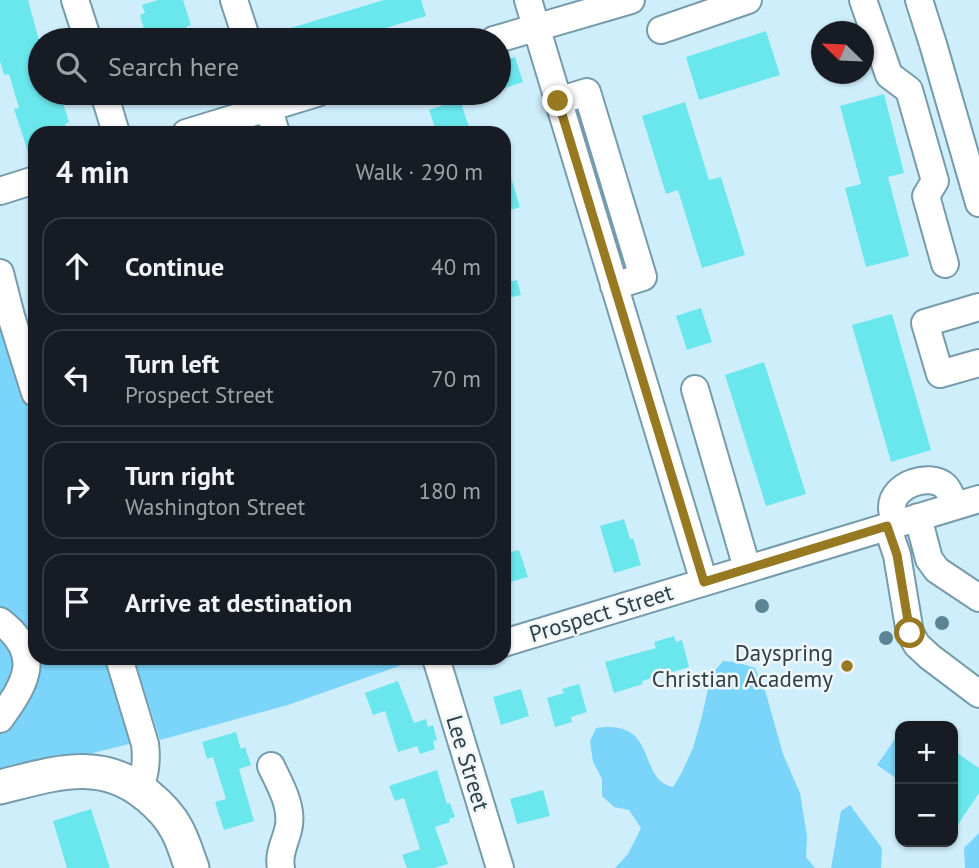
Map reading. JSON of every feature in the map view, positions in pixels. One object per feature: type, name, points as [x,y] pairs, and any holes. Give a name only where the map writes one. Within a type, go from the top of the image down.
[{"type":"main road","points":[[1,780],[86,770],[114,775],[139,789],[170,817],[192,868]]},
{"type":"street","points":[[75,0],[84,28]]},
{"type":"street","points":[[234,0],[243,28]]},
{"type":"street","points":[[527,0],[704,582]]},
{"type":"street","points":[[511,35],[631,0]]},
{"type":"street","points":[[661,30],[748,0]]},
{"type":"street","points":[[863,0],[889,75],[909,90],[935,181],[926,195],[944,264]]},
{"type":"street","points":[[919,0],[979,203]]},
{"type":"street","points":[[108,105],[114,126]]},
{"type":"street","points":[[203,126],[254,105]]},
{"type":"street","points":[[268,105],[274,126]]},
{"type":"street","points":[[0,191],[28,182]]},
{"type":"street","points":[[0,273],[28,371]]},
{"type":"street","points":[[979,307],[925,323],[940,374],[979,363]]},
{"type":"street","points":[[695,389],[747,568]]},
{"type":"street","points":[[967,502],[936,481],[926,480],[905,486],[895,495],[891,507],[937,570],[979,598]]},
{"type":"street","points":[[900,522],[897,555],[910,633],[917,645],[930,657],[979,694]]},
{"type":"street","name":"Prospect Street","points":[[511,641],[900,522]]},
{"type":"street","points":[[0,621],[13,631],[20,641],[27,667],[20,689],[0,719]]},
{"type":"street","points":[[120,665],[145,744],[145,771],[139,789]]},
{"type":"street","name":"Lee Street","points":[[444,665],[500,868]]},
{"type":"street","points":[[271,766],[282,788],[290,818],[281,849],[281,868]]},
{"type":"shaded area","points":[[0,318],[28,408],[28,665],[109,665],[133,743],[0,776]]},
{"type":"shaded area","points":[[723,661],[755,668],[765,690],[783,754],[800,793],[807,836],[806,857],[815,868],[615,868],[628,854],[641,828],[629,810],[614,807],[602,796],[602,779],[593,762],[590,741],[596,728],[616,727],[630,732],[639,740],[654,773],[662,782],[673,787],[693,748],[711,675]]},
{"type":"shaded area","points":[[136,665],[402,665],[288,705],[160,740]]},
{"type":"shaded area","points":[[895,739],[895,778],[877,765]]},
{"type":"shaded area","points":[[850,805],[882,848],[881,868],[831,868],[841,811]]},
{"type":"shaded area","points":[[979,833],[979,868],[965,868],[964,848]]},
{"type":"building","points":[[0,0],[28,0],[36,28],[28,28],[28,105],[64,105],[69,122],[66,126],[28,126],[28,152],[14,109],[19,108],[9,74],[4,75],[0,61]]},
{"type":"building","points":[[158,0],[183,0],[191,25],[186,28],[144,28],[140,15],[145,13],[142,5]]},
{"type":"building","points":[[384,0],[421,0],[426,16],[386,28],[291,28]]},
{"type":"building","points":[[766,31],[780,75],[699,100],[686,57]]},
{"type":"building","points":[[515,57],[523,82],[511,86],[511,58]]},
{"type":"building","points":[[884,94],[904,173],[888,177],[909,256],[866,267],[845,188],[861,184],[840,106]]},
{"type":"building","points":[[685,102],[709,180],[721,177],[745,255],[702,268],[678,190],[666,194],[642,116]]},
{"type":"building","points":[[444,105],[462,105],[469,126],[435,126],[429,110]]},
{"type":"building","points":[[511,177],[520,207],[511,210]]},
{"type":"building","points":[[517,280],[521,295],[511,297],[511,281]]},
{"type":"building","points":[[701,308],[712,342],[687,350],[676,316]]},
{"type":"building","points":[[892,314],[931,450],[891,462],[852,325]]},
{"type":"building","points":[[764,362],[806,494],[766,506],[725,375]]},
{"type":"building","points":[[624,519],[641,565],[614,573],[600,526]]},
{"type":"building","points":[[519,550],[528,577],[511,582],[511,552]]},
{"type":"building","points":[[674,636],[676,642],[682,640],[689,667],[642,681],[643,684],[614,693],[605,662],[656,648],[654,642]]},
{"type":"building","points":[[398,681],[414,723],[426,719],[428,727],[433,725],[437,740],[433,741],[435,749],[420,754],[417,746],[398,752],[385,711],[373,715],[365,693]]},
{"type":"building","points":[[579,684],[587,712],[571,717],[572,722],[555,727],[547,698],[564,693],[562,689]]},
{"type":"building","points":[[521,689],[529,716],[501,725],[493,697]]},
{"type":"building","points":[[236,732],[241,749],[245,747],[251,765],[239,769],[254,821],[224,830],[215,802],[226,799],[213,757],[207,759],[202,742]]},
{"type":"building","points":[[958,753],[979,768],[979,793],[958,824]]},
{"type":"building","points":[[437,770],[447,804],[450,803],[455,817],[449,819],[450,822],[435,827],[448,864],[435,868],[407,868],[402,855],[420,849],[404,798],[395,801],[389,786]]},
{"type":"building","points":[[543,790],[550,816],[517,824],[510,799]]},
{"type":"building","points":[[91,809],[110,868],[67,868],[53,821]]},
{"type":"place","name":"Dayspring Christian Academy","points":[[847,666]]},
{"type":"route","points":[[558,101],[704,582],[887,526],[897,555],[910,633]]}]
